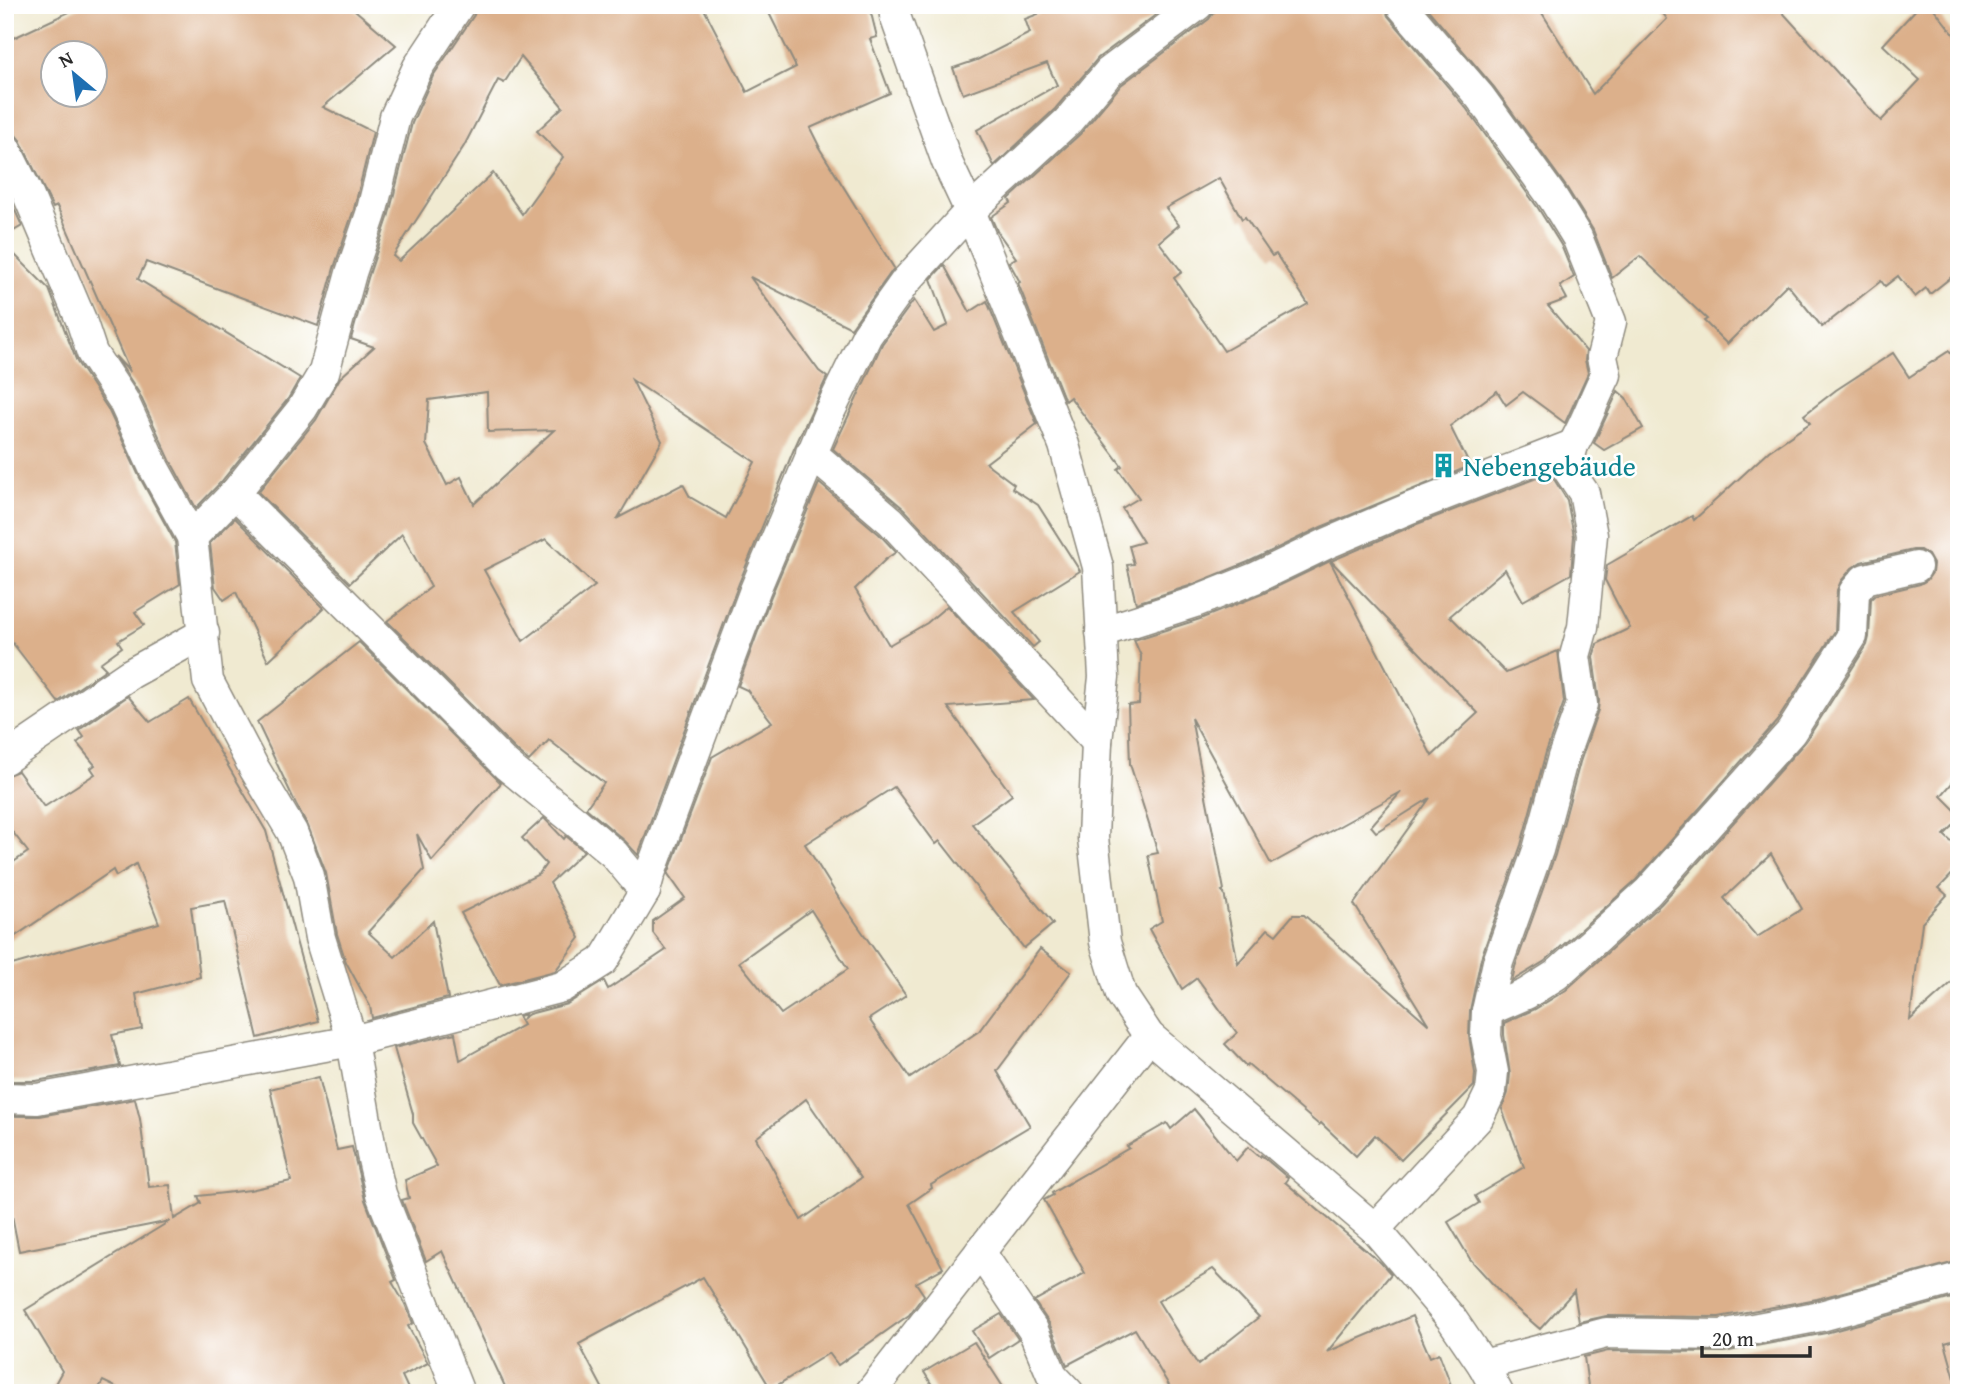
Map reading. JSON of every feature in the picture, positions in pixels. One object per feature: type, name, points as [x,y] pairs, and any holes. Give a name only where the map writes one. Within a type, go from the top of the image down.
[{"type":"street","points":[[192,537],[235,493],[302,409],[324,372],[351,273],[371,214],[396,117],[418,67],[459,5]]},
{"type":"street","points":[[894,5],[895,16],[947,162],[970,211],[1064,445],[1098,567],[1104,677],[1097,742],[1093,838],[1104,942],[1121,994],[1149,1036],[1375,1229],[1451,1318],[1483,1365],[1498,1393]]},
{"type":"street","points":[[5,1098],[37,1099],[352,1041],[562,987],[603,961],[645,891],[755,590],[811,453],[867,335],[905,282],[970,211],[1068,121],[1109,72],[1198,5]]},
{"type":"street","points":[[1375,1229],[1478,1118],[1490,1091],[1493,1072],[1486,1036],[1487,1011],[1499,962],[1538,850],[1563,757],[1582,704],[1575,656],[1583,627],[1592,535],[1584,493],[1567,468],[1573,445],[1586,423],[1606,375],[1602,357],[1611,322],[1577,237],[1553,198],[1480,97],[1401,5]]},
{"type":"street","points":[[5,148],[66,284],[92,353],[123,400],[154,468],[192,537],[208,681],[292,832],[309,876],[320,938],[352,1041],[380,1194],[459,1393]]},
{"type":"street","points":[[1101,632],[1195,602],[1255,578],[1409,508],[1573,445]]},
{"type":"street","points":[[811,453],[891,521],[1097,742]]},
{"type":"street","points":[[235,493],[506,765],[614,854],[645,891]]},
{"type":"street","points":[[1487,1011],[1526,994],[1556,975],[1648,892],[1791,732],[1852,636],[1854,592],[1865,579],[1916,567]]},
{"type":"street","points":[[5,759],[130,674],[204,633]]},
{"type":"street","points":[[870,1393],[1149,1036]]},
{"type":"street","points":[[980,1252],[1033,1330],[1052,1375],[1069,1393]]},
{"type":"street","points":[[1483,1365],[1606,1332],[1721,1335],[1821,1316],[1959,1278]]},
{"type":"building","points":[[84,5],[349,5],[396,45],[323,107],[373,132],[354,209],[318,326],[146,262],[138,279],[300,378],[288,399],[222,481],[196,508],[139,393],[115,356],[130,372],[57,206],[53,208],[20,140],[14,133],[5,131],[5,42]]},
{"type":"building","points":[[476,5],[702,5],[747,92],[796,67],[765,5],[869,5],[877,37],[870,39],[890,93],[810,128],[818,146],[894,268],[851,328],[750,277],[819,371],[827,377],[739,583],[638,855],[586,808],[604,783],[549,740],[529,761],[387,621],[431,587],[402,534],[350,583],[258,492],[316,420],[340,378],[374,347],[351,339],[388,218],[412,123],[433,76],[474,15]],"holes":[[[521,57],[563,107],[537,131],[563,157],[522,214],[493,173],[399,261],[393,256],[464,146],[498,80],[504,83]],[[632,380],[755,462],[726,518],[690,497],[683,484],[618,518],[662,441]],[[487,392],[488,432],[554,430],[474,504],[461,477],[447,485],[426,444],[429,400]],[[546,539],[595,586],[523,641],[484,570]]]},
{"type":"building","points":[[1032,5],[1169,5],[1098,58],[1055,109],[994,166],[977,130],[1057,85],[1047,63],[963,94],[953,68],[977,60],[1030,33],[1025,19],[1038,14]]},
{"type":"building","points":[[1215,5],[1384,5],[1388,16],[1466,108],[1538,208],[1561,245],[1574,277],[1560,286],[1567,299],[1548,306],[1586,351],[1588,373],[1565,423],[1523,392],[1506,405],[1497,391],[1450,426],[1470,466],[1321,527],[1248,562],[1189,586],[1136,603],[1127,565],[1134,564],[1129,546],[1143,542],[1122,508],[1139,498],[1118,469],[1122,466],[1070,397],[1065,401],[1018,283],[1020,282],[1009,262],[1016,258],[997,231],[991,217],[1011,203],[1009,199],[1080,134],[1121,85],[1209,19]],"holes":[[[1219,178],[1242,219],[1245,217],[1272,256],[1276,254],[1308,304],[1224,351],[1174,278],[1182,272],[1159,242],[1179,225],[1166,208]]]},
{"type":"building","points":[[1424,5],[1537,5],[1593,94],[1667,19],[1657,5],[1776,5],[1881,121],[1920,80],[1883,45],[1920,5],[1931,5],[1959,41],[1959,271],[1930,294],[1926,288],[1915,297],[1898,276],[1885,286],[1881,281],[1822,327],[1787,284],[1727,344],[1704,321],[1707,319],[1640,256],[1612,278],[1593,230],[1567,188],[1494,87]]},
{"type":"building","points":[[5,188],[22,226],[5,236]]},
{"type":"building","points":[[5,245],[49,289],[77,362],[108,409],[139,476],[175,542],[180,584],[135,612],[144,625],[118,641],[122,647],[100,663],[106,669],[58,702],[5,633]]},
{"type":"building","points":[[944,265],[970,312],[987,301],[1037,424],[986,463],[1014,484],[1012,488],[1038,505],[1080,571],[1014,612],[1039,642],[1033,647],[904,509],[833,449],[882,344],[914,300],[934,332],[948,325],[931,279]]},
{"type":"building","points":[[1949,351],[1959,366],[1959,775],[1941,796],[1959,814],[1959,820],[1944,835],[1959,849],[1959,867],[1939,888],[1947,895],[1922,923],[1910,1020],[1959,976],[1959,1261],[1817,1299],[1719,1317],[1606,1316],[1579,1322],[1574,1291],[1540,1329],[1511,1304],[1470,1259],[1448,1222],[1479,1203],[1475,1196],[1524,1167],[1502,1109],[1508,1093],[1510,1074],[1504,1023],[1535,1009],[1566,990],[1661,904],[1806,741],[1867,645],[1871,599],[1875,595],[1920,584],[1932,573],[1933,564],[1928,555],[1920,550],[1913,550],[1861,562],[1852,568],[1837,590],[1835,631],[1777,721],[1636,880],[1545,961],[1512,981],[1555,855],[1580,762],[1598,710],[1593,657],[1597,644],[1630,628],[1605,580],[1607,565],[1692,516],[1694,520],[1769,451],[1810,423],[1804,415],[1836,390],[1893,353],[1909,377]],"holes":[[[1771,854],[1802,909],[1757,937],[1724,898]]]},
{"type":"building","points":[[1618,391],[1626,398],[1643,428],[1604,450],[1594,443]]},
{"type":"building","points":[[1550,473],[1567,500],[1574,536],[1571,574],[1523,601],[1505,569],[1450,616],[1506,673],[1558,651],[1564,702],[1546,752],[1521,845],[1481,958],[1470,1010],[1469,1036],[1475,1073],[1474,1086],[1401,1160],[1375,1135],[1356,1156],[1321,1123],[1319,1125],[1248,1064],[1246,1066],[1225,1044],[1237,1033],[1197,978],[1182,989],[1149,929],[1162,921],[1148,855],[1158,853],[1130,764],[1128,705],[1139,704],[1141,656],[1134,640],[1200,619],[1262,594],[1330,561],[1432,756],[1478,713],[1331,561],[1417,524]],"holes":[[[1191,718],[1271,864],[1401,792],[1371,826],[1376,832],[1430,798],[1354,904],[1429,1025],[1304,915],[1293,915],[1276,935],[1268,929],[1238,963],[1222,891],[1224,890]]]},
{"type":"building","points":[[819,483],[896,552],[855,589],[889,645],[927,623],[947,606],[1034,700],[948,707],[1012,795],[972,824],[1053,924],[1024,948],[940,841],[936,844],[894,787],[805,844],[906,995],[869,1019],[910,1078],[979,1031],[1040,949],[1071,972],[997,1071],[1030,1126],[931,1185],[932,1188],[909,1204],[943,1268],[916,1283],[924,1295],[909,1315],[838,1365],[829,1353],[771,1389],[703,1277],[579,1344],[605,1393],[508,1393],[442,1251],[426,1261],[402,1200],[409,1198],[405,1180],[437,1166],[413,1123],[413,1114],[394,1048],[455,1033],[460,1060],[523,1025],[518,1016],[525,1014],[523,1018],[567,1004],[604,981],[608,989],[666,950],[653,933],[653,921],[685,898],[668,874],[712,757],[772,722],[747,690],[738,686],[771,596]],"holes":[[[811,910],[848,969],[781,1014],[739,962]],[[806,1099],[861,1178],[801,1220],[756,1138]]]},
{"type":"building","points":[[235,518],[324,608],[268,661],[236,592],[224,600],[215,587],[210,543]]},
{"type":"building","points":[[359,642],[501,783],[432,861],[417,834],[424,870],[368,932],[395,957],[433,921],[448,998],[372,1018],[370,1006],[346,962],[337,934],[326,873],[308,826],[257,722]]},
{"type":"building","points":[[128,696],[150,722],[189,699],[266,831],[318,1021],[258,1038],[225,901],[191,907],[200,977],[136,994],[142,1029],[112,1035],[120,1066],[36,1081],[5,1081],[5,967],[159,923],[136,864],[116,876],[113,870],[5,943],[5,868],[28,852],[5,822],[5,776],[18,771],[44,807],[95,774],[91,768],[95,765],[77,743],[84,737],[79,730]]},
{"type":"building","points":[[544,818],[564,839],[566,836],[584,851],[550,883],[580,938],[555,971],[500,985],[461,913],[539,874],[546,864],[522,838]]},
{"type":"building","points":[[319,1077],[337,1150],[352,1147],[365,1200],[396,1280],[392,1282],[413,1323],[408,1326],[428,1363],[402,1376],[410,1393],[128,1393],[103,1381],[96,1393],[50,1393],[62,1371],[25,1310],[170,1221],[19,1251],[5,1180],[5,1116],[40,1116],[135,1099],[149,1187],[170,1185],[174,1219],[201,1203],[198,1196],[250,1190],[291,1181],[270,1089]]},
{"type":"building","points":[[1194,1109],[1236,1161],[1248,1147],[1260,1157],[1261,1155],[1288,1178],[1285,1182],[1391,1274],[1327,1352],[1412,1316],[1430,1357],[1439,1353],[1454,1393],[1162,1393],[1170,1387],[1135,1329],[1067,1365],[1049,1323],[1034,1301],[1085,1273],[1044,1200],[1167,1123],[1171,1129]],"holes":[[[1213,1269],[1259,1317],[1198,1365],[1158,1301]]]},
{"type":"building","points":[[1959,1296],[1959,1339],[1945,1343],[1959,1393],[1589,1393],[1584,1357],[1608,1351],[1724,1352],[1826,1333]]},
{"type":"building","points":[[1001,1314],[1018,1339],[989,1358],[972,1331]]},
{"type":"building","points":[[974,1342],[1007,1393],[937,1393],[924,1372]]},
{"type":"place","name":"Nebengebäude","points":[[1443,465]]}]
